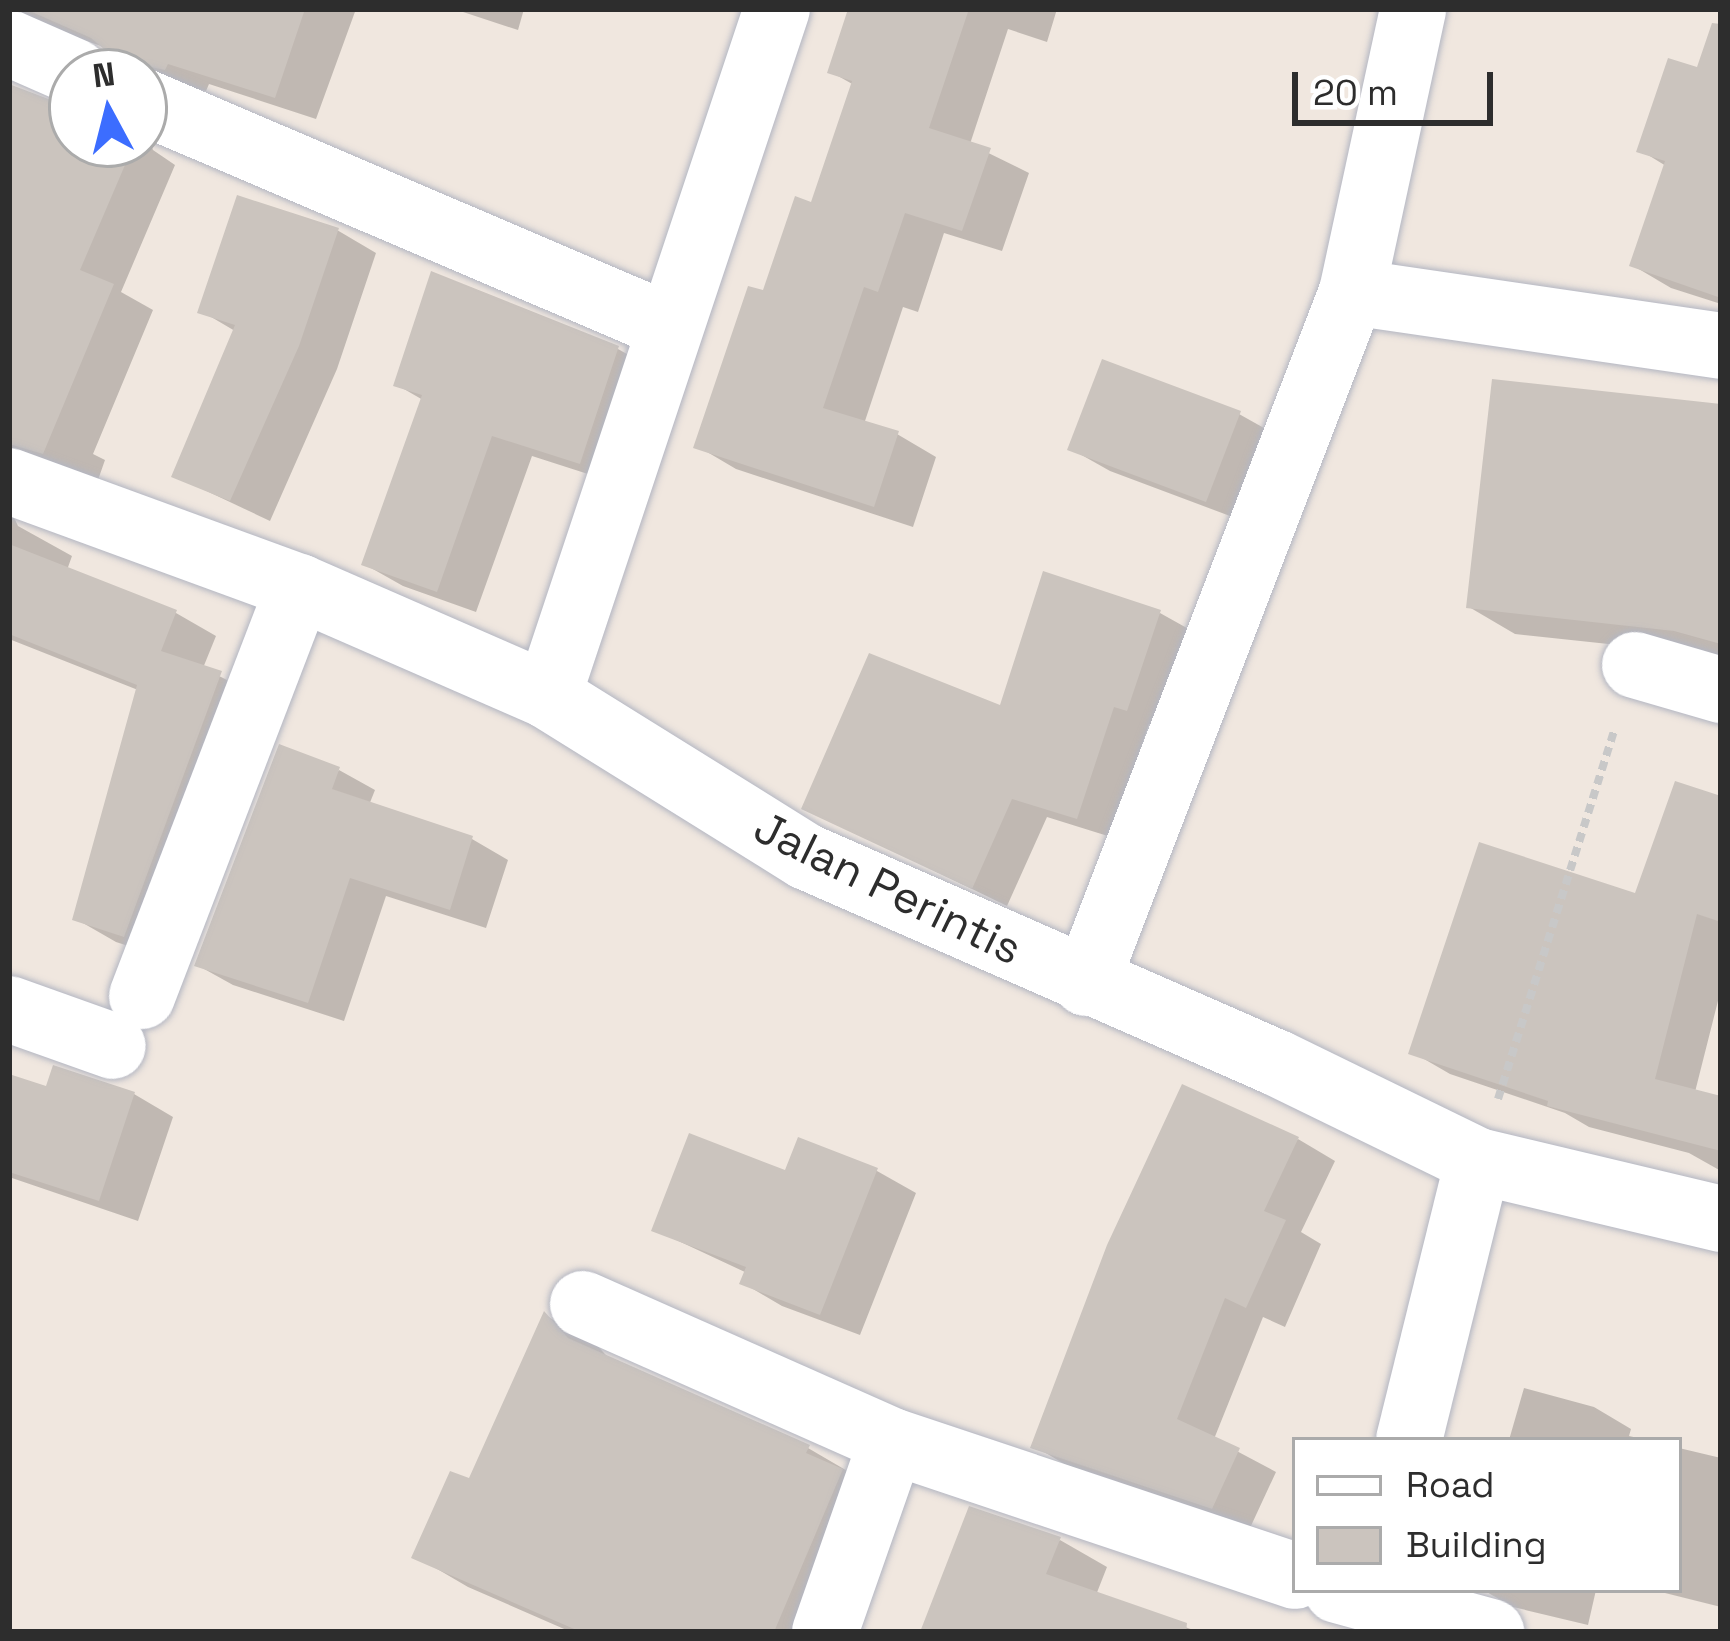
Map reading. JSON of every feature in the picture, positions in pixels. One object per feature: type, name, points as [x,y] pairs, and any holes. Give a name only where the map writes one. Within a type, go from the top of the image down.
[{"type":"street","points":[[548,696],[777,9]]},
{"type":"street","points":[[1086,983],[1352,292],[1413,9]]},
{"type":"street","points":[[9,43],[48,60]]},
{"type":"street","points":[[168,112],[670,327]]},
{"type":"street","points":[[1352,292],[1721,346]]},
{"type":"street","name":"Jalan Perintis","points":[[9,481],[299,587],[548,696],[807,857],[1276,1063],[1478,1161],[1721,1219]]},
{"type":"street","points":[[9,1009],[127,1021],[299,587]]},
{"type":"street","points":[[1635,665],[1721,690]]},
{"type":"street","points":[[1410,1437],[1478,1161]]},
{"type":"street","points":[[583,1304],[892,1441],[1292,1575]]},
{"type":"street","points":[[825,1632],[892,1441]]},
{"type":"street","points":[[1360,1603],[1491,1632]]},
{"type":"path","points":[[1478,1161],[1635,665]]},
{"type":"building","points":[[25,9],[305,9],[275,98],[168,64],[168,48],[103,48],[91,38]]},
{"type":"building","points":[[848,9],[969,9],[929,128],[991,148],[962,231],[905,213],[878,292],[864,287],[823,408],[899,431],[874,507],[693,448],[748,286],[763,290],[795,196],[811,202],[852,81],[827,73]]},
{"type":"building","points":[[1712,23],[1721,24],[1721,298],[1629,266],[1665,161],[1636,152],[1668,58],[1697,67]]},
{"type":"building","points":[[9,84],[48,99],[48,168],[124,168],[80,270],[114,284],[43,454],[9,444]]},
{"type":"building","points":[[237,195],[339,228],[299,346],[230,501],[171,477],[235,325],[197,313]]},
{"type":"building","points":[[431,271],[619,346],[580,464],[492,436],[437,592],[361,565],[422,395],[393,386]]},
{"type":"building","points":[[1102,359],[1241,411],[1206,502],[1067,450]]},
{"type":"building","points":[[1492,379],[1721,404],[1721,644],[1674,631],[1466,608]]},
{"type":"building","points":[[9,544],[177,610],[161,651],[222,671],[124,937],[72,920],[137,685],[9,634]]},
{"type":"building","points":[[1043,571],[1161,610],[1127,711],[1114,707],[1077,819],[1012,799],[972,889],[801,809],[869,653],[1000,705]]},
{"type":"building","points":[[279,744],[340,767],[332,789],[473,836],[450,910],[350,878],[308,1003],[194,966]]},
{"type":"building","points":[[1675,781],[1721,796],[1721,922],[1697,914],[1655,1079],[1721,1096],[1721,1151],[1547,1106],[1548,1101],[1408,1054],[1479,842],[1635,893]]},
{"type":"building","points":[[53,1065],[135,1092],[99,1201],[9,1172],[9,1074],[46,1086]]},
{"type":"building","points":[[1182,1084],[1299,1137],[1264,1211],[1286,1220],[1246,1308],[1225,1298],[1177,1419],[1240,1448],[1212,1509],[1030,1448],[1107,1245]]},
{"type":"building","points":[[689,1133],[785,1170],[798,1137],[878,1168],[820,1315],[739,1284],[746,1267],[651,1231]]},
{"type":"building","points":[[544,1311],[568,1338],[810,1445],[806,1453],[843,1469],[774,1632],[581,1632],[411,1558],[450,1471],[469,1478]]},
{"type":"building","points":[[969,1506],[1061,1537],[1046,1574],[1187,1623],[1186,1632],[920,1632]]}]
